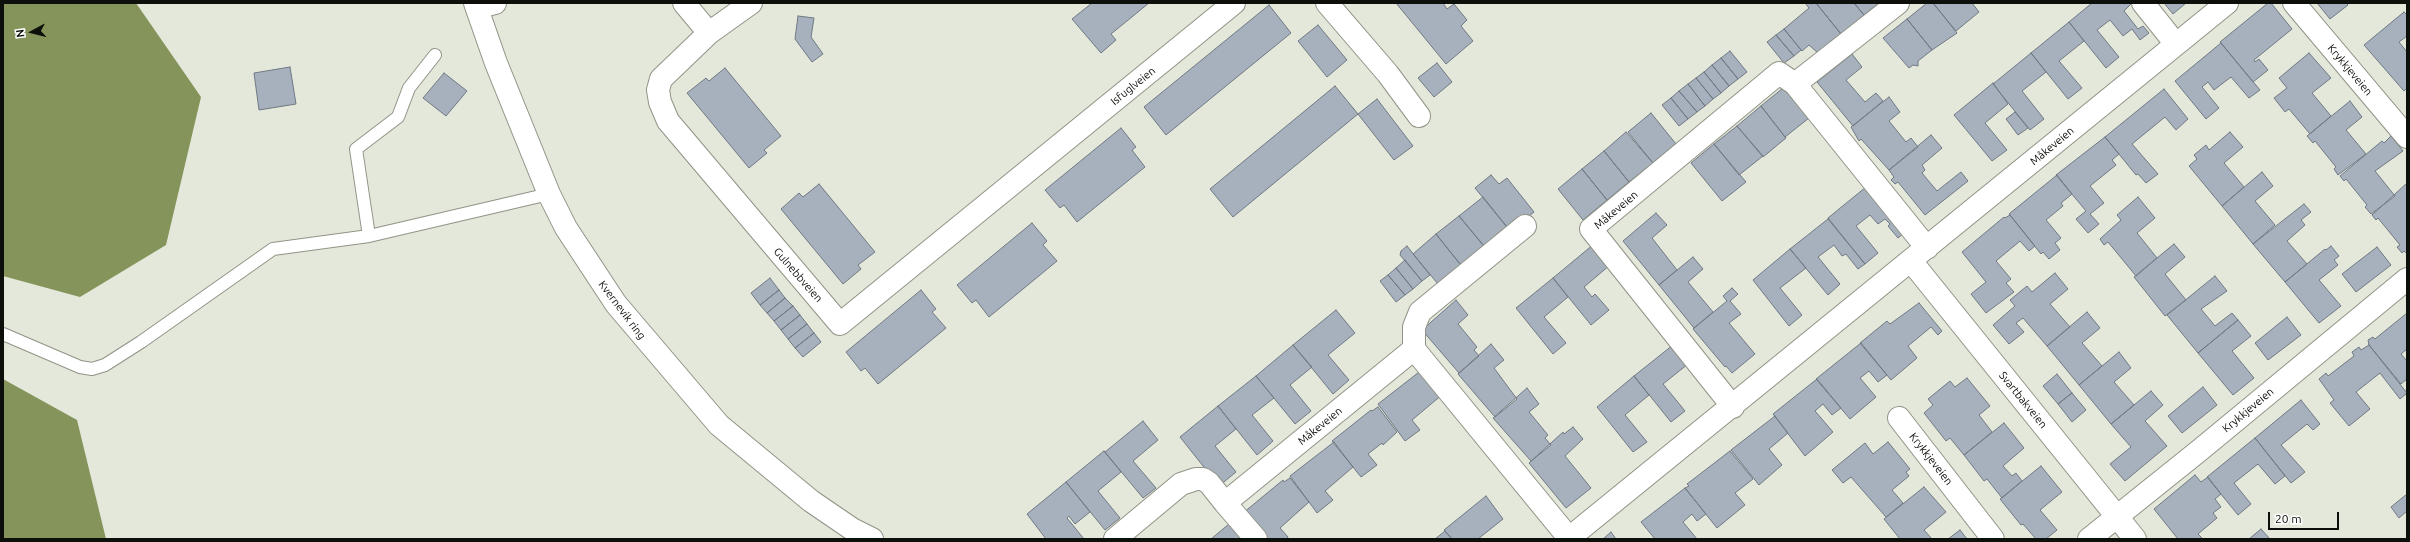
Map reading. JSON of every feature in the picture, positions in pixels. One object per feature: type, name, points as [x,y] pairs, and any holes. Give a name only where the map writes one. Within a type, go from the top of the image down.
[{"type":"street","points":[[684,3],[709,33]]},
{"type":"street","name":"Gulnebbveien","points":[[751,3],[709,33],[661,78],[658,90],[660,102],[668,121],[840,324],[1031,168]]},
{"type":"street","name":"Isfuglveien","points":[[1031,168],[1234,3]]},
{"type":"street","points":[[1327,3],[1388,74],[1419,116]]},
{"type":"street","points":[[1795,84],[1898,3]]},
{"type":"street","points":[[2143,3],[2176,43]]},
{"type":"street","name":"Måkeveien","points":[[1225,503],[1414,349],[1568,539],[1733,407],[2176,43],[2227,3]]},
{"type":"street","name":"Krykkjeveien","points":[[2294,3],[2407,137]]},
{"type":"street","name":"Kvernevik ring","points":[[482,5],[496,63],[549,194],[566,228],[616,304],[719,425],[811,501],[852,529],[872,539]]},
{"type":"street","name":"Måkeveien","points":[[1733,407],[1591,229],[1779,73],[1795,84],[1919,255]]},
{"type":"street","points":[[1414,349],[1414,327],[1420,312],[1525,226]]},
{"type":"street","name":"Svartbakveien","points":[[1919,255],[2135,539]]},
{"type":"street","name":"Krykkjeveien","points":[[2088,539],[2117,517],[2407,279]]},
{"type":"street","name":"Krykkjeveien","points":[[1899,418],[1993,539]]},
{"type":"street","points":[[1115,539],[1181,484],[1196,479],[1203,479],[1209,483],[1256,539]]},
{"type":"lane","points":[[369,236],[356,149],[398,117],[409,88],[435,55]]},
{"type":"lane","points":[[3,334],[80,367],[92,369],[105,365],[141,342],[273,249],[369,236],[549,194]]},
{"type":"shaded area","points":[[3,3],[136,3],[201,97],[166,245],[80,297],[3,276]]},
{"type":"shaded area","points":[[3,379],[77,420],[106,539],[3,539]]},
{"type":"building","points":[[1092,3],[1149,3],[1111,34],[1116,40],[1101,53],[1072,19]]},
{"type":"building","points":[[1396,3],[1443,3],[1447,9],[1454,4],[1467,20],[1461,26],[1473,41],[1446,64]]},
{"type":"building","points":[[1805,3],[1816,3],[1841,34],[1818,53],[1809,45],[1802,51],[1784,29],[1809,8]]},
{"type":"building","points":[[1816,3],[1854,3],[1864,15],[1841,34]]},
{"type":"building","points":[[1854,3],[1879,3],[1864,15]]},
{"type":"building","points":[[1927,3],[1933,3],[1957,33],[1932,50],[1907,19]]},
{"type":"building","points":[[1933,3],[1972,3],[1979,12],[1956,31]]},
{"type":"building","points":[[2092,3],[2132,3],[2124,11],[2138,29],[2143,26],[2149,33],[2140,40],[2132,29],[2123,36],[2110,20],[2097,30],[2119,57],[2106,68],[2069,22]]},
{"type":"building","points":[[2164,3],[2186,3],[2173,14]]},
{"type":"building","points":[[2268,3],[2271,3],[2292,29],[2254,60],[2255,62],[2259,59],[2268,70],[2253,82],[2220,42]]},
{"type":"building","points":[[2317,3],[2346,3],[2348,5],[2330,19]]},
{"type":"building","points":[[1269,5],[1291,33],[1166,135],[1144,107]]},
{"type":"building","points":[[2404,12],[2407,15],[2407,36],[2399,42],[2407,52],[2407,88],[2404,91],[2364,45]]},
{"type":"building","points":[[798,16],[814,18],[811,37],[823,54],[812,62],[795,39]]},
{"type":"building","points":[[1907,19],[1932,50],[1918,61],[1918,66],[1913,65],[1909,68],[1883,38]]},
{"type":"building","points":[[2069,22],[2084,41],[2059,61],[2082,88],[2068,99],[2031,53]]},
{"type":"building","points":[[1318,25],[1347,60],[1327,77],[1298,41]]},
{"type":"building","points":[[1784,29],[1801,50],[1794,56],[1776,35]]},
{"type":"building","points":[[1776,35],[1794,56],[1784,63],[1767,42]]},
{"type":"building","points":[[2221,43],[2260,90],[2249,98],[2231,77],[2214,90],[2208,82],[2202,87],[2219,108],[2206,119],[2175,81]]},
{"type":"building","points":[[1730,51],[1747,72],[1738,79],[1721,58]]},
{"type":"building","points":[[2031,53],[2046,72],[2022,91],[2044,119],[2030,130],[1993,84]]},
{"type":"building","points":[[2309,53],[2331,78],[2312,93],[2331,116],[2310,134],[2289,109],[2285,112],[2274,98],[2287,88],[2279,78]]},
{"type":"building","points":[[1852,54],[1862,67],[1846,80],[1865,102],[1876,93],[1883,101],[1853,126],[1817,82]]},
{"type":"building","points":[[1721,58],[1738,79],[1729,86],[1712,65]]},
{"type":"building","points":[[1437,63],[1452,82],[1434,97],[1418,78]]},
{"type":"building","points":[[1712,65],[1729,86],[1721,93],[1704,72]]},
{"type":"building","points":[[290,67],[296,104],[259,110],[254,73]]},
{"type":"building","points":[[725,68],[781,136],[764,150],[767,153],[749,168],[687,93],[706,78],[709,81]]},
{"type":"building","points":[[1704,72],[1721,93],[1713,99],[1696,78]]},
{"type":"building","points":[[444,73],[467,91],[446,116],[423,98]]},
{"type":"building","points":[[1696,78],[1713,99],[1705,106],[1688,84]]},
{"type":"building","points":[[1993,83],[2008,104],[1985,123],[2007,150],[1992,161],[1954,115]]},
{"type":"building","points":[[1688,84],[1705,106],[1697,112],[1679,91]]},
{"type":"building","points":[[1335,86],[1358,114],[1233,217],[1210,189]]},
{"type":"building","points":[[1783,88],[1809,118],[1785,137],[1761,106]]},
{"type":"building","points":[[2164,89],[2188,119],[2176,130],[2165,117],[2132,144],[2158,174],[2146,183],[2138,174],[2136,175],[2105,137]]},
{"type":"building","points":[[1679,91],[1697,112],[1688,119],[1671,98]]},
{"type":"building","points":[[1889,97],[1900,112],[1889,121],[1906,142],[1911,138],[1918,147],[1889,170],[1861,139],[1859,141],[1851,127]]},
{"type":"building","points":[[1671,98],[1688,119],[1679,126],[1662,105]]},
{"type":"building","points":[[1377,99],[1413,146],[1394,160],[1358,114]]},
{"type":"building","points":[[2350,101],[2362,117],[2346,130],[2366,154],[2338,175],[2334,169],[2336,167],[2315,141],[2313,143],[2307,136]]},
{"type":"building","points":[[1761,106],[1786,138],[1763,157],[1737,126]]},
{"type":"building","points":[[2015,112],[2028,128],[2018,135],[2006,119]]},
{"type":"building","points":[[1651,113],[1676,144],[1653,163],[1628,132]]},
{"type":"building","points":[[1737,126],[1763,156],[1739,175],[1714,144]]},
{"type":"building","points":[[1121,128],[1136,147],[1132,150],[1145,167],[1077,222],[1064,205],[1060,208],[1045,190]]},
{"type":"building","points":[[1626,132],[1653,163],[1629,182],[1604,151]]},
{"type":"building","points":[[2230,132],[2243,147],[2224,163],[2244,187],[2222,206],[2189,166],[2197,159],[2194,155],[2206,145],[2209,150]]},
{"type":"building","points":[[1931,135],[1942,148],[1922,165],[1925,170],[1922,173],[1937,191],[1961,172],[1968,181],[1925,215],[1898,182],[1895,184],[1891,180],[1894,177],[1889,170]]},
{"type":"building","points":[[2391,136],[2403,151],[2375,171],[2395,196],[2371,214],[2365,207],[2367,205],[2346,179],[2344,181],[2340,176],[2382,141],[2384,143]]},
{"type":"building","points":[[2105,137],[2119,154],[2112,160],[2116,165],[2090,186],[2104,203],[2090,214],[2099,224],[2088,233],[2076,219],[2086,211],[2056,175]]},
{"type":"building","points":[[1714,144],[1746,182],[1722,201],[1691,163]]},
{"type":"building","points":[[1604,151],[1629,182],[1607,200],[1582,169]]},
{"type":"building","points":[[1582,169],[1607,200],[1583,220],[1558,189]]},
{"type":"building","points":[[2262,172],[2273,186],[2255,201],[2275,225],[2253,244],[2222,206]]},
{"type":"building","points":[[1491,175],[1499,184],[1507,178],[1534,212],[1510,231],[1475,188]]},
{"type":"building","points":[[2057,175],[2072,194],[2061,203],[2063,206],[2046,220],[2061,238],[2055,243],[2060,250],[2049,259],[2043,252],[2041,254],[2009,214]]},
{"type":"building","points":[[2407,183],[2407,254],[2404,251],[2402,253],[2397,247],[2400,245],[2378,218],[2376,220],[2372,215]]},
{"type":"building","points":[[819,184],[875,252],[858,265],[861,269],[843,284],[781,209],[799,193],[803,197]]},
{"type":"building","points":[[1866,187],[1904,233],[1898,238],[1888,226],[1890,224],[1885,219],[1878,224],[1870,215],[1856,226],[1878,253],[1865,264],[1828,218]]},
{"type":"building","points":[[1483,197],[1508,228],[1485,247],[1459,216]]},
{"type":"building","points":[[2138,197],[2155,218],[2137,233],[2157,258],[2136,276],[2108,242],[2104,245],[2100,239],[2121,220],[2117,215]]},
{"type":"building","points":[[2304,204],[2311,212],[2301,220],[2305,225],[2287,241],[2307,264],[2285,282],[2253,244]]},
{"type":"building","points":[[1656,213],[1667,225],[1652,238],[1677,270],[1659,285],[1623,241]]},
{"type":"building","points":[[2010,215],[2035,246],[2029,251],[2020,241],[1996,261],[2011,279],[2006,283],[2014,292],[1986,313],[1971,294],[1986,282],[1962,252],[2004,217],[2005,218]]},
{"type":"building","points":[[1459,216],[1487,250],[1463,268],[1436,234]]},
{"type":"building","points":[[1828,219],[1865,264],[1858,269],[1846,254],[1842,256],[1834,245],[1818,257],[1840,284],[1828,295],[1790,249]]},
{"type":"building","points":[[1032,223],[1047,241],[1043,245],[1057,261],[989,317],[976,300],[972,303],[957,285]]},
{"type":"building","points":[[1436,234],[1461,265],[1438,284],[1413,254]]},
{"type":"building","points":[[1594,244],[1610,265],[1584,287],[1592,297],[1595,294],[1609,310],[1591,325],[1553,278]]},
{"type":"building","points":[[2174,244],[2185,257],[2165,274],[2186,300],[2165,316],[2134,277]]},
{"type":"building","points":[[1407,246],[1430,275],[1422,281],[1400,255],[1401,251]]},
{"type":"building","points":[[2331,246],[2339,256],[2334,260],[2338,265],[2319,280],[2341,306],[2319,323],[2285,282],[2325,249],[2326,250]]},
{"type":"building","points":[[2377,247],[2391,265],[2356,292],[2342,274]]},
{"type":"building","points":[[1790,249],[1806,268],[1780,288],[1802,315],[1789,326],[1753,280]]},
{"type":"building","points":[[1693,257],[1703,269],[1688,282],[1713,312],[1694,328],[1659,285]]},
{"type":"building","points":[[1405,260],[1422,281],[1413,289],[1396,268]]},
{"type":"building","points":[[1396,268],[1413,289],[1405,295],[1388,275]]},
{"type":"building","points":[[2055,273],[2068,289],[2050,304],[2070,327],[2047,346],[2023,318],[2016,323],[2024,332],[2009,344],[1993,325],[2015,306],[2010,300],[2027,286],[2032,292]]},
{"type":"building","points":[[1388,275],[1405,295],[1396,302],[1380,281]]},
{"type":"building","points":[[2215,276],[2227,291],[2201,309],[2215,326],[2232,313],[2238,320],[2198,353],[2167,315]]},
{"type":"building","points":[[770,278],[779,290],[760,305],[751,293]]},
{"type":"building","points":[[1553,278],[1568,297],[1544,317],[1566,343],[1553,354],[1516,308]]},
{"type":"building","points":[[1732,288],[1738,294],[1730,301],[1741,314],[1729,323],[1755,354],[1732,373],[1726,366],[1725,367],[1693,329],[1727,301],[1723,296]]},
{"type":"building","points":[[779,290],[785,298],[767,313],[760,305]]},
{"type":"building","points":[[921,290],[936,309],[932,312],[946,328],[878,384],[865,368],[861,371],[846,352]]},
{"type":"building","points":[[785,298],[793,306],[774,321],[767,313]]},
{"type":"building","points":[[1456,300],[1468,315],[1458,324],[1477,347],[1474,350],[1479,356],[1459,373],[1422,330]]},
{"type":"building","points":[[1919,303],[1942,331],[1938,335],[1931,327],[1908,346],[1917,358],[1891,380],[1860,343],[1887,321],[1890,324]]},
{"type":"building","points":[[793,306],[800,315],[781,330],[774,321]]},
{"type":"building","points":[[1336,310],[1355,333],[1328,355],[1349,380],[1333,394],[1293,345]]},
{"type":"building","points":[[2087,312],[2100,328],[2082,343],[2102,366],[2079,385],[2047,346]]},
{"type":"building","points":[[2407,313],[2407,349],[2401,354],[2407,361],[2407,379],[2401,384],[2369,345],[2368,340],[2373,337],[2375,339]]},
{"type":"building","points":[[800,315],[807,324],[788,339],[781,330]]},
{"type":"building","points":[[2287,317],[2301,335],[2268,360],[2255,343]]},
{"type":"building","points":[[2238,320],[2251,336],[2232,351],[2254,378],[2233,395],[2198,353]]},
{"type":"building","points":[[807,324],[814,333],[795,348],[788,339]]},
{"type":"building","points":[[814,333],[821,342],[803,357],[795,348]]},
{"type":"building","points":[[1861,343],[1887,375],[1878,382],[1869,371],[1860,378],[1876,397],[1850,419],[1816,379]]},
{"type":"building","points":[[1491,344],[1504,360],[1494,368],[1517,399],[1495,417],[1458,374]]},
{"type":"building","points":[[1293,345],[1312,367],[1290,385],[1311,411],[1295,424],[1256,376]]},
{"type":"building","points":[[1673,345],[1688,364],[1663,384],[1685,411],[1671,422],[1634,376]]},
{"type":"building","points":[[2369,345],[2407,393],[2400,399],[2380,373],[2356,392],[2370,409],[2349,426],[2330,403],[2334,400],[2319,379],[2326,373],[2328,376],[2354,356],[2352,352],[2359,347],[2361,350]]},
{"type":"building","points":[[2119,352],[2131,368],[2114,382],[2134,405],[2111,424],[2079,385]]},
{"type":"building","points":[[1423,369],[1443,394],[1412,420],[1420,430],[1405,441],[1378,404]]},
{"type":"building","points":[[2057,374],[2072,393],[2058,404],[2043,386]]},
{"type":"building","points":[[1256,376],[1274,398],[1252,415],[1273,441],[1257,455],[1218,406]]},
{"type":"building","points":[[1634,376],[1649,395],[1625,415],[1647,442],[1633,452],[1597,407]]},
{"type":"building","points":[[1967,378],[1990,406],[1979,415],[1992,432],[1964,455],[1950,438],[1946,441],[1924,413],[1933,405],[1928,399],[1950,381],[1955,387]]},
{"type":"building","points":[[1817,379],[1841,408],[1832,415],[1823,404],[1815,411],[1833,432],[1805,456],[1773,414]]},
{"type":"building","points":[[2203,387],[2217,405],[2182,433],[2168,416]]},
{"type":"building","points":[[1527,388],[1539,404],[1529,412],[1548,435],[1545,438],[1551,445],[1531,461],[1493,418]]},
{"type":"building","points":[[2151,391],[2163,405],[2145,421],[2167,446],[2125,481],[2110,464],[2131,447],[2111,424]]},
{"type":"building","points":[[2072,393],[2086,410],[2072,422],[2058,404]]},
{"type":"building","points":[[2301,400],[2320,424],[2313,430],[2307,424],[2281,445],[2305,472],[2291,483],[2255,438]]},
{"type":"building","points":[[1218,406],[1236,429],[1215,446],[1236,472],[1219,486],[1180,437]]},
{"type":"building","points":[[1378,407],[1397,432],[1383,445],[1382,443],[1368,454],[1377,465],[1361,477],[1332,441],[1371,410],[1372,411]]},
{"type":"building","points":[[1775,416],[1788,433],[1769,449],[1782,465],[1759,485],[1731,450]]},
{"type":"building","points":[[1143,421],[1158,440],[1133,461],[1156,488],[1143,498],[1105,452]]},
{"type":"building","points":[[2004,423],[2024,448],[2003,466],[2012,476],[2016,473],[2022,481],[2002,498],[1987,479],[1984,481],[1964,455]]},
{"type":"building","points":[[1573,427],[1583,439],[1565,456],[1591,488],[1566,508],[1529,463],[1563,432],[1564,434]]},
{"type":"building","points":[[2255,438],[2285,476],[2275,484],[2258,464],[2234,483],[2251,504],[2238,515],[2207,477]]},
{"type":"building","points":[[1334,442],[1353,467],[1325,491],[1333,500],[1317,513],[1290,476]]},
{"type":"building","points":[[1888,442],[1910,469],[1906,472],[1909,476],[1892,490],[1903,503],[1886,517],[1851,477],[1843,483],[1832,470],[1865,443],[1873,454]]},
{"type":"building","points":[[1104,451],[1121,472],[1098,491],[1120,518],[1105,530],[1066,482]]},
{"type":"building","points":[[1730,451],[1753,479],[1735,493],[1745,505],[1717,528],[1685,488],[1689,486],[1687,484]]},
{"type":"building","points":[[2041,466],[2062,492],[2040,510],[2057,530],[2046,539],[2036,539],[2023,524],[2021,525],[2000,499]]},
{"type":"building","points":[[2195,475],[2201,482],[2208,477],[2221,494],[2215,499],[2221,507],[2213,513],[2217,518],[2198,534],[2203,539],[2178,539],[2154,509]]},
{"type":"building","points":[[1290,478],[1309,502],[1280,528],[1288,537],[1287,539],[1264,539],[1243,513],[1283,480],[1284,482]]},
{"type":"building","points":[[1066,482],[1090,512],[1075,524],[1069,516],[1067,518],[1084,539],[1046,539],[1027,514]]},
{"type":"building","points":[[1924,487],[1946,512],[1924,530],[1932,539],[1900,539],[1884,519]]},
{"type":"building","points":[[1685,488],[1706,514],[1697,521],[1692,514],[1683,522],[1697,539],[1655,539],[1641,522]]},
{"type":"building","points":[[2407,494],[2407,511],[2399,518],[2391,507]]},
{"type":"building","points":[[1486,496],[1503,519],[1478,539],[1452,539],[1444,530]]},
{"type":"building","points":[[1229,524],[1242,539],[1211,539]]},
{"type":"building","points":[[2261,529],[2270,539],[2249,539]]},
{"type":"building","points":[[1960,530],[1967,539],[1948,539]]},
{"type":"building","points":[[1445,531],[1452,539],[1435,539]]},
{"type":"building","points":[[1611,532],[1616,539],[1603,539]]}]
